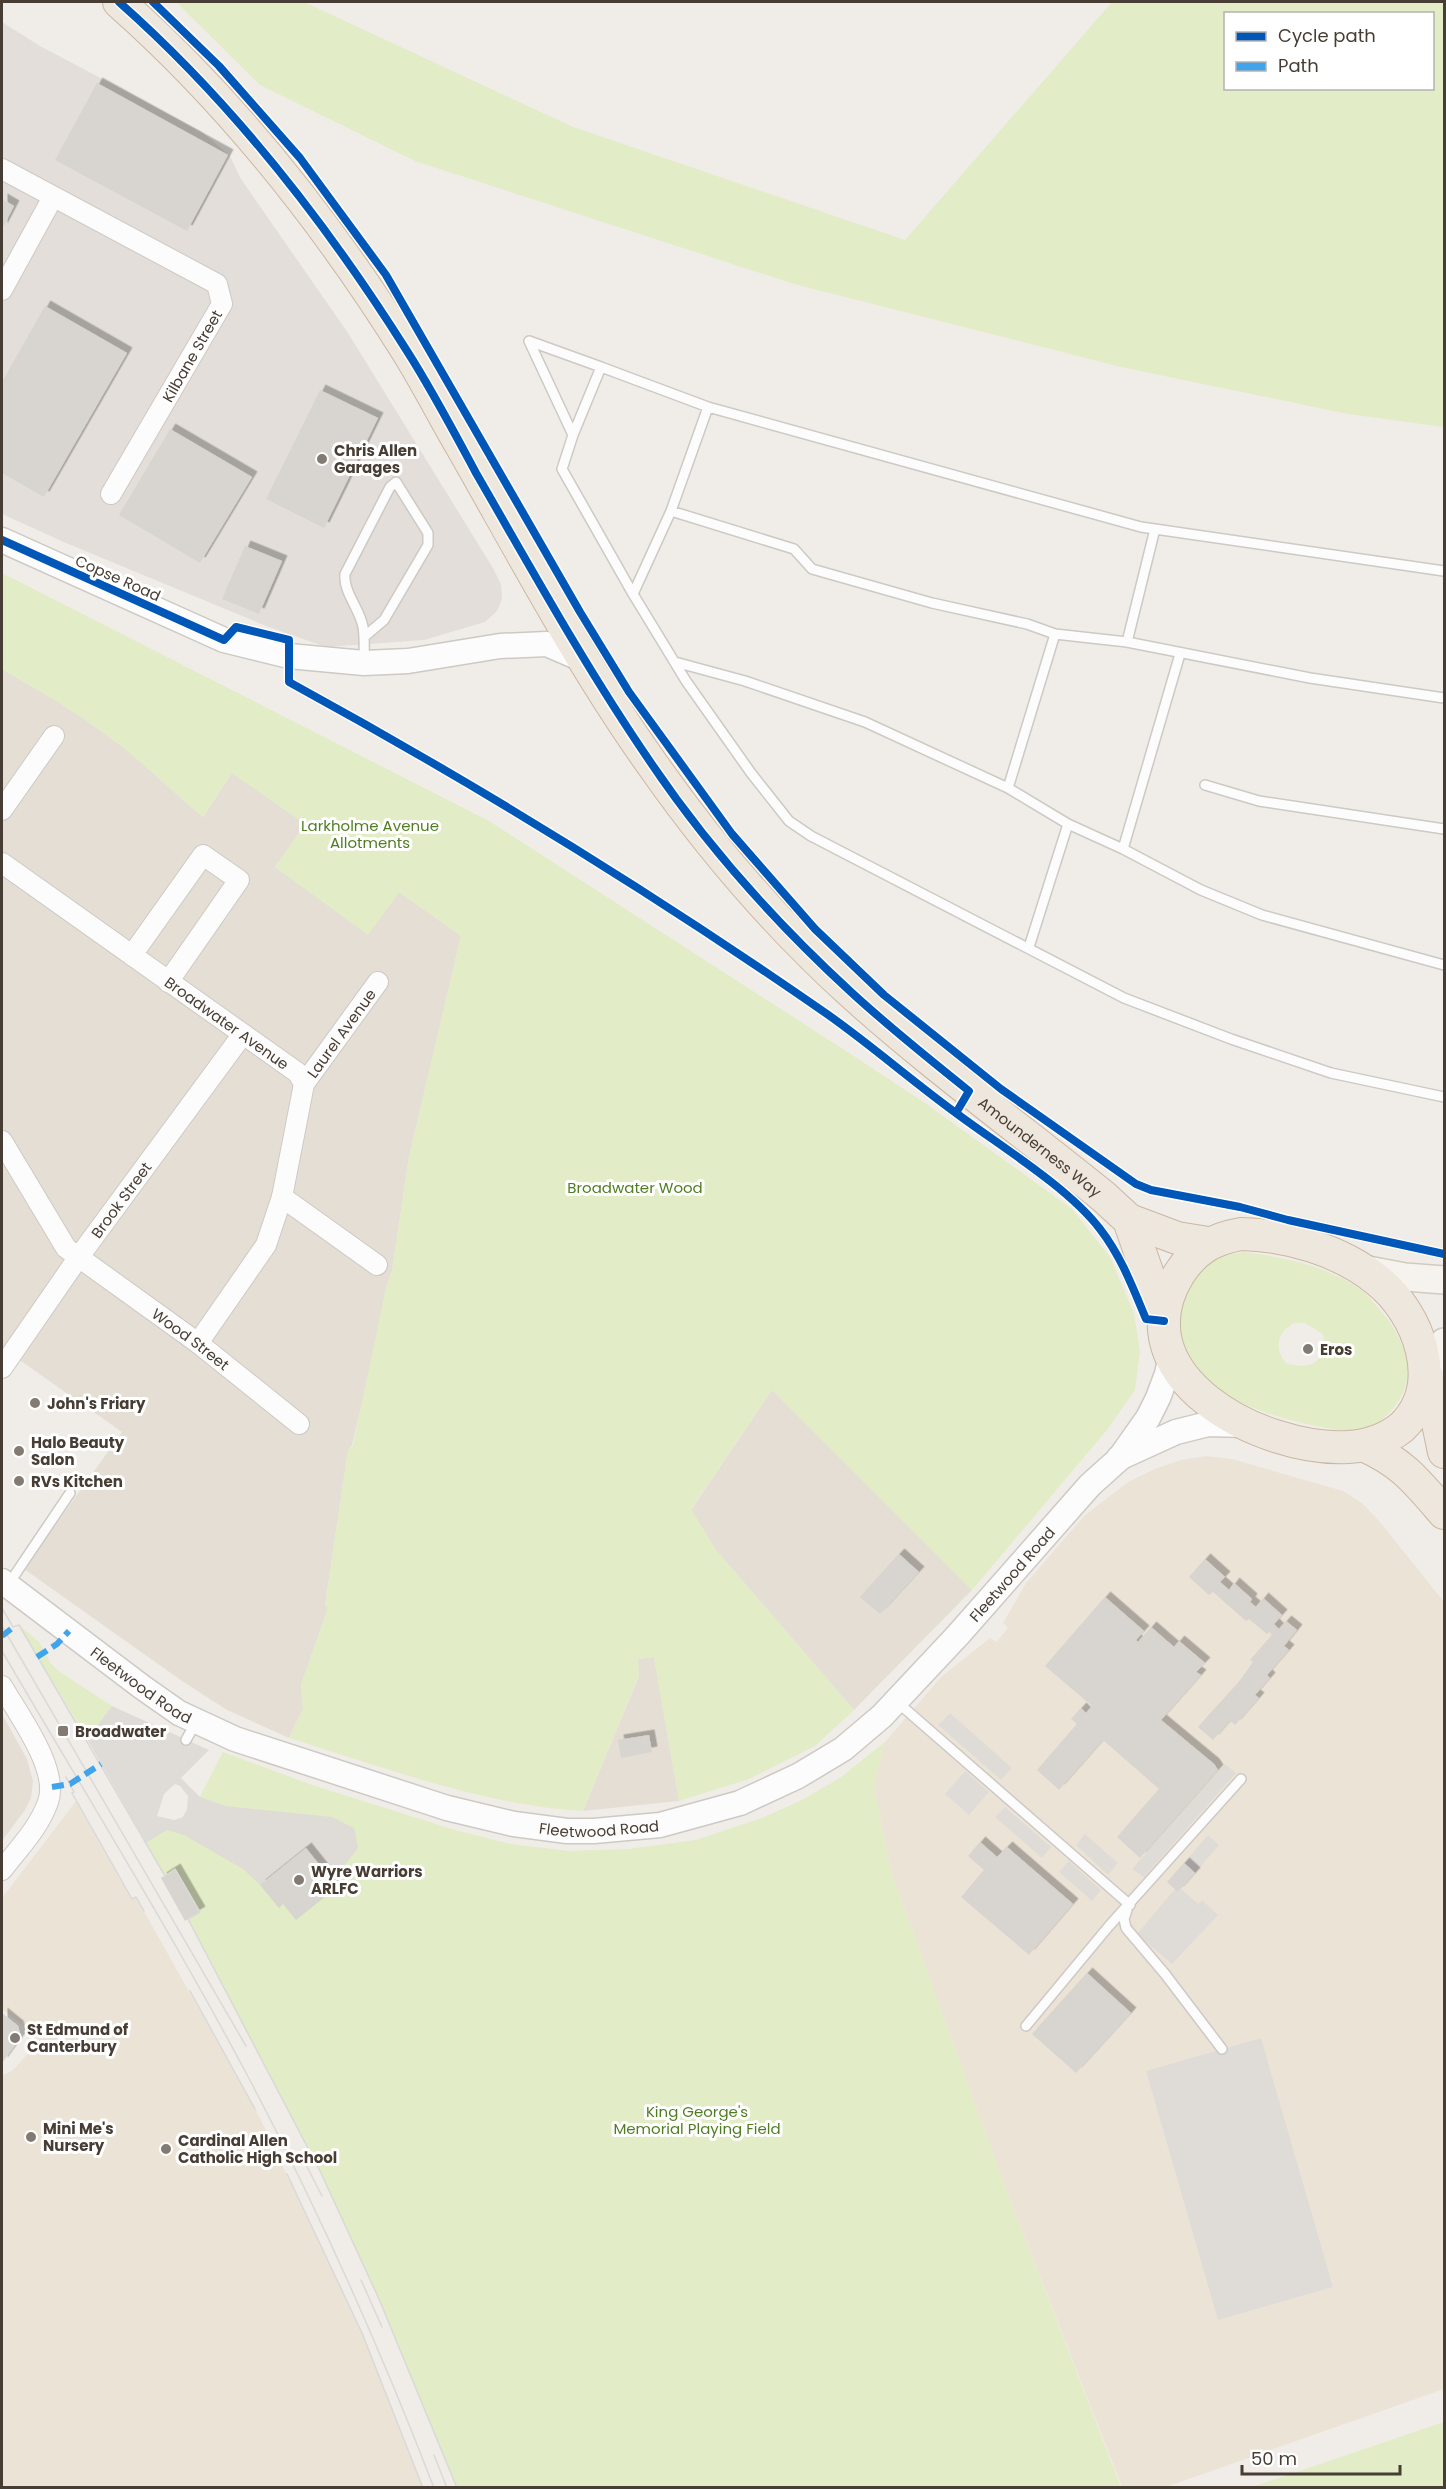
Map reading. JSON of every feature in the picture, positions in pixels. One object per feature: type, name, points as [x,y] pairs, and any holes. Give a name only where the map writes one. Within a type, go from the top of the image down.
[{"type":"highway","name":"Amounderness Way","points":[[119,2],[190,70],[259,147],[308,207],[367,289],[410,355],[584,660],[650,762],[691,817],[764,905],[803,945],[894,1030],[1076,1174],[1129,1220],[1177,1238],[1208,1243]]},
{"type":"highway","name":"Amounderness Way","points":[[1129,1220],[1164,1321],[1172,1355],[1181,1374],[1207,1401],[1245,1425],[1282,1438],[1330,1448],[1365,1446]]},
{"type":"highway","points":[[1164,1321],[1170,1291],[1177,1278],[1195,1254],[1208,1243],[1222,1237],[1241,1234],[1274,1237],[1323,1251],[1364,1269],[1392,1294],[1414,1321],[1426,1353],[1444,1452]]},
{"type":"highway","points":[[1365,1446],[1394,1434],[1416,1413],[1423,1402],[1429,1378]]},
{"type":"highway","points":[[1365,1446],[1394,1460],[1407,1471],[1444,1513]]},
{"type":"main road","points":[[1364,1269],[1444,1280]]},
{"type":"main road","points":[[1429,1378],[1444,1342]]},
{"type":"street","name":"Kilbane Street","points":[[2,170],[217,284],[222,304],[111,494]]},
{"type":"street","points":[[2,290],[53,197]]},
{"type":"street","name":"Copse Road","points":[[2,540],[224,640],[289,656],[364,663],[408,662],[500,646],[547,644],[566,650],[584,660]]},
{"type":"street","points":[[2,810],[54,736]]},
{"type":"street","points":[[132,955],[203,855],[239,879],[168,982]]},
{"type":"street","name":"Broadwater Avenue","points":[[2,863],[298,1073],[304,1084]]},
{"type":"street","name":"Laurel Avenue","points":[[304,1084],[378,982]]},
{"type":"street","name":"Brook Street","points":[[2,1368],[78,1258],[243,1034]]},
{"type":"street","points":[[198,1343],[266,1245],[282,1197],[304,1084]]},
{"type":"street","name":"Wood Street","points":[[2,1141],[60,1241],[78,1258],[198,1343],[298,1424]]},
{"type":"street","points":[[282,1197],[377,1265]]},
{"type":"street","name":"Fleetwood Road","points":[[5,1583],[142,1687],[191,1731],[235,1739],[447,1808],[514,1824],[567,1831],[660,1825],[740,1803],[798,1776],[843,1749],[896,1701],[958,1635],[1090,1485],[1119,1459],[1148,1418],[1158,1398],[1172,1355]]},
{"type":"street","name":"Fleetwood Road","points":[[1119,1459],[1176,1432],[1208,1424],[1245,1425]]},
{"type":"street","points":[[2,1686],[47,1764],[52,1787],[49,1800],[35,1827],[2,1870]]},
{"type":"lane","points":[[573,435],[530,341],[708,406],[1155,529],[1444,571]]},
{"type":"lane","points":[[601,367],[573,435],[562,469],[633,594],[675,662],[751,773],[789,821],[811,836],[1124,998],[1231,1039],[1331,1072],[1444,1097]]},
{"type":"lane","points":[[633,594],[671,511],[708,406]]},
{"type":"lane","points":[[364,637],[384,620],[428,545],[428,533],[396,482],[390,487],[345,574],[345,585],[358,611],[364,637],[364,663]]},
{"type":"lane","points":[[671,511],[794,549],[812,569],[932,603],[1027,624],[1055,634],[1127,642],[1310,678],[1444,698]]},
{"type":"lane","points":[[1127,642],[1155,529]]},
{"type":"lane","points":[[1008,788],[1055,634]]},
{"type":"lane","points":[[1123,849],[1180,654]]},
{"type":"lane","points":[[675,662],[745,681],[865,722],[1008,788],[1068,824],[1123,849],[1201,890],[1262,915],[1444,965]]},
{"type":"lane","points":[[1205,785],[1259,801],[1444,829]]},
{"type":"lane","points":[[1029,947],[1068,824]]},
{"type":"lane","points":[[5,1583],[70,1493]]},
{"type":"lane","points":[[896,1701],[1130,1905]]},
{"type":"lane","points":[[1026,2026],[1109,1926],[1241,1779]]},
{"type":"lane","points":[[1130,1905],[1124,1919],[1126,1928],[1165,1974],[1222,2049]]},
{"type":"shaded area","points":[[2,22],[40,46],[201,131],[230,156],[241,179],[348,333],[493,568],[501,584],[502,599],[497,611],[485,622],[424,640],[326,647],[266,626],[2,514]]},
{"type":"shaded area","points":[[2,669],[57,701],[128,751],[203,817],[232,773],[306,824],[275,867],[368,934],[399,892],[461,936],[409,1157],[392,1271],[386,1288],[374,1353],[352,1445],[348,1450],[325,1605],[328,1608],[301,1685],[303,1709],[289,1738],[227,1710],[182,1681],[24,1569],[122,1432],[11,1354],[2,1368]]},
{"type":"shaded area","points":[[772,1390],[972,1590],[854,1710],[716,1550],[691,1510]]},
{"type":"shaded area","points":[[1206,1456],[1232,1459],[1343,1491],[1362,1503],[1380,1522],[1444,1602],[1444,2389],[1166,2487],[1122,2487],[1003,2181],[891,1871],[874,1787],[885,1742],[941,1677],[990,1638],[996,1642],[1008,1628],[1003,1623],[1026,1583],[1084,1516],[1128,1482],[1157,1468],[1181,1460]]},
{"type":"shaded area","points":[[654,1657],[679,1801],[583,1811],[639,1676],[638,1659]]},
{"type":"shaded area","points":[[112,1706],[209,1750],[181,1778],[200,1797],[225,1806],[332,1817],[354,1828],[358,1848],[344,1866],[337,1872],[327,1875],[306,1848],[260,1885],[243,1869],[184,1835],[167,1830],[146,1843],[87,1739]],"holes":[[[175,1784],[180,1786],[188,1796],[187,1809],[183,1817],[174,1820],[157,1816],[164,1794]]]},
{"type":"shaded area","points":[[950,1713],[1012,1768],[1001,1780],[938,1725]]},
{"type":"shaded area","points":[[2,1714],[27,1759],[33,1781],[31,1798],[25,1810],[2,1841]]},
{"type":"shaded area","points":[[1225,1764],[1236,1773],[1144,1877],[1132,1869]]},
{"type":"shaded area","points":[[965,1771],[989,1792],[969,1815],[945,1794]]},
{"type":"shaded area","name":"Cardinal Allen Catholic High School","points":[[76,1801],[132,1899],[136,1897],[259,2116],[362,2333],[423,2487],[2,2487],[2,2076],[13,2070],[32,2049],[23,2026],[2,2009],[2,1898]]},
{"type":"shaded area","points":[[1005,1807],[1051,1847],[1042,1858],[995,1817]]},
{"type":"shaded area","points":[[1085,1834],[1118,1863],[1108,1875],[1076,1845]]},
{"type":"shaded area","points":[[1208,1835],[1219,1845],[1195,1873],[1184,1863]]},
{"type":"shaded area","points":[[1069,1861],[1101,1890],[1092,1901],[1059,1872]]},
{"type":"shaded area","points":[[1175,1889],[1178,1892],[1181,1889],[1198,1904],[1202,1900],[1218,1915],[1172,1964],[1137,1934]]},
{"type":"shaded area","points":[[1261,2038],[1333,2287],[1218,2320],[1146,2071]]},
{"type":"green space","points":[[176,2],[304,2],[573,127],[905,240],[1112,2],[1444,2],[1444,427],[1348,414],[1121,367],[794,284],[415,161],[260,85]]},
{"type":"green space","name":"Broadwater Wood","points":[[2,573],[489,821],[925,1103],[1072,1209],[1110,1257],[1134,1313],[1140,1351],[1135,1390],[1107,1430],[972,1590],[772,1390],[691,1509],[716,1550],[854,1710],[815,1746],[749,1779],[679,1801],[654,1657],[638,1659],[639,1675],[583,1811],[508,1801],[471,1793],[398,1773],[289,1738],[303,1709],[301,1685],[328,1608],[325,1606],[348,1450],[353,1445],[386,1288],[392,1271],[409,1157],[461,936],[399,892],[368,935],[275,867],[305,824],[232,773],[203,817],[111,739],[66,707],[2,669]]},
{"type":"green space","points":[[1244,1252],[1304,1264],[1333,1274],[1360,1289],[1370,1298],[1396,1332],[1407,1360],[1407,1381],[1404,1391],[1384,1418],[1366,1428],[1343,1430],[1275,1416],[1228,1395],[1207,1380],[1191,1363],[1181,1342],[1179,1317],[1192,1282],[1197,1274],[1210,1263],[1225,1256]],"holes":[[[1294,1323],[1305,1323],[1323,1334],[1323,1351],[1316,1362],[1310,1364],[1303,1366],[1286,1363],[1279,1347],[1281,1336]]]},
{"type":"green space","points":[[19,1625],[39,1642],[57,1670],[112,1706],[87,1739]]},
{"type":"green space","name":"King George's Memorial Playing Field","points":[[885,1742],[874,1787],[891,1871],[1003,2181],[1121,2487],[457,2487],[379,2299],[321,2173],[188,1919],[200,1912],[175,1870],[165,1876],[146,1843],[167,1830],[194,1808],[223,1752],[312,1785],[455,1830],[510,1844],[569,1851],[628,1849],[696,1840],[762,1818],[802,1800],[840,1778]]},
{"type":"green space","points":[[1444,2422],[1444,2487],[1252,2487]]},
{"type":"building","points":[[97,83],[228,155],[187,231],[55,160]]},
{"type":"building","points":[[2,199],[14,206],[2,229]]},
{"type":"building","points":[[45,306],[127,353],[44,497],[2,473],[2,382]]},
{"type":"building","name":"Chris Allen Garages","points":[[320,390],[378,418],[324,528],[266,499]]},
{"type":"building","points":[[170,429],[252,477],[200,563],[119,515]]},
{"type":"building","points":[[245,546],[282,561],[259,614],[222,599]]},
{"type":"building","points":[[899,1554],[919,1572],[880,1614],[860,1597]]},
{"type":"building","points":[[1205,1559],[1225,1577],[1220,1582],[1229,1590],[1234,1583],[1252,1599],[1250,1602],[1256,1607],[1263,1598],[1282,1615],[1274,1624],[1279,1629],[1286,1621],[1297,1630],[1284,1646],[1289,1650],[1267,1675],[1270,1678],[1255,1695],[1259,1698],[1235,1725],[1230,1721],[1213,1740],[1198,1727],[1238,1683],[1253,1662],[1250,1660],[1272,1635],[1269,1632],[1267,1634],[1249,1619],[1246,1621],[1213,1592],[1209,1595],[1189,1577]]},
{"type":"building","points":[[1105,1597],[1144,1631],[1136,1640],[1138,1642],[1151,1627],[1174,1647],[1179,1641],[1205,1663],[1196,1672],[1201,1675],[1161,1720],[1214,1764],[1218,1770],[1140,1858],[1117,1837],[1159,1789],[1103,1740],[1059,1790],[1037,1770],[1077,1724],[1071,1719],[1081,1708],[1086,1713],[1092,1706],[1045,1666]]},
{"type":"building","points":[[649,1735],[652,1752],[621,1758],[618,1740]]},
{"type":"building","points":[[980,1842],[997,1857],[1007,1847],[1073,1904],[1029,1955],[961,1897],[984,1870],[968,1856]]},
{"type":"building","name":"Wyre Warriors ARLFC","points":[[306,1848],[337,1887],[296,1920],[283,1904],[279,1908],[260,1885]]},
{"type":"building","points":[[1184,1863],[1195,1873],[1178,1892],[1167,1882]]},
{"type":"building","points":[[175,1869],[200,1912],[185,1921],[161,1878]]},
{"type":"building","points":[[1087,1973],[1131,2013],[1076,2073],[1032,2034]]},
{"type":"building","points":[[2,2013],[18,2026],[21,2037],[2,2063]]},
{"type":"tram line","points":[[2,1608],[13,1627],[19,1625],[165,1876],[175,1869],[200,1912],[188,1919],[321,2173],[379,2299],[457,2488]]},
{"type":"tram line","points":[[2,1626],[246,2046]]},
{"type":"tram line","points":[[2,1651],[161,1921],[253,2086],[303,2184],[349,2284],[434,2488]]},
{"type":"tram line","points":[[66,1777],[74,1792],[72,1793],[132,1899],[136,1897],[144,1911]]},
{"type":"tram line","points":[[190,1991],[255,2109]]},
{"type":"tram line","points":[[303,2159],[322,2196]]},
{"type":"tram line","points":[[287,2174],[362,2333],[423,2488]]},
{"type":"tram line","points":[[361,2280],[382,2327]]},
{"type":"tram line","points":[[434,2455],[447,2488]]},
{"type":"marked path","points":[[2,1636],[11,1629]]},
{"type":"marked path","points":[[37,1657],[57,1644],[69,1631]]},
{"type":"marked path","points":[[52,1787],[70,1784],[101,1764]]},
{"type":"cycle path","points":[[119,2],[161,40],[239,123],[311,211],[344,257],[407,351],[443,411],[476,473],[603,690],[671,792],[718,853],[769,911],[823,966],[880,1018],[969,1091],[956,1113],[1052,1183],[1086,1213],[1114,1250],[1146,1319],[1164,1321]]},
{"type":"cycle path","points":[[153,2],[219,66],[300,158],[386,275],[580,612],[629,692],[732,834],[815,929],[884,995],[1001,1089],[1136,1184],[1151,1190],[1240,1207],[1288,1220],[1444,1254]]},
{"type":"cycle path","points":[[2,540],[224,640],[236,627],[289,640],[289,682],[427,759],[562,840],[696,925],[827,1014],[956,1113]]},
{"type":"place","name":"Chris Allen Garages","points":[[322,459]]},
{"type":"place","name":"Eros","points":[[1308,1349]]},
{"type":"place","name":"John's Friary","points":[[35,1403]]},
{"type":"place","name":"Halo Beauty Salon","points":[[19,1451]]},
{"type":"place","name":"RVs Kitchen","points":[[19,1481]]},
{"type":"place","name":"Broadwater","points":[[63,1731]]},
{"type":"place","name":"Wyre Warriors ARLFC","points":[[299,1880]]},
{"type":"place","name":"St Edmund of Canterbury","points":[[15,2038]]},
{"type":"place","name":"Mini Me's Nursery","points":[[31,2137]]},
{"type":"place","name":"Cardinal Allen Catholic High School","points":[[166,2149]]},
{"type":"park label","name":"Larkholme Avenue Allotments","points":[[370,834]]}]
